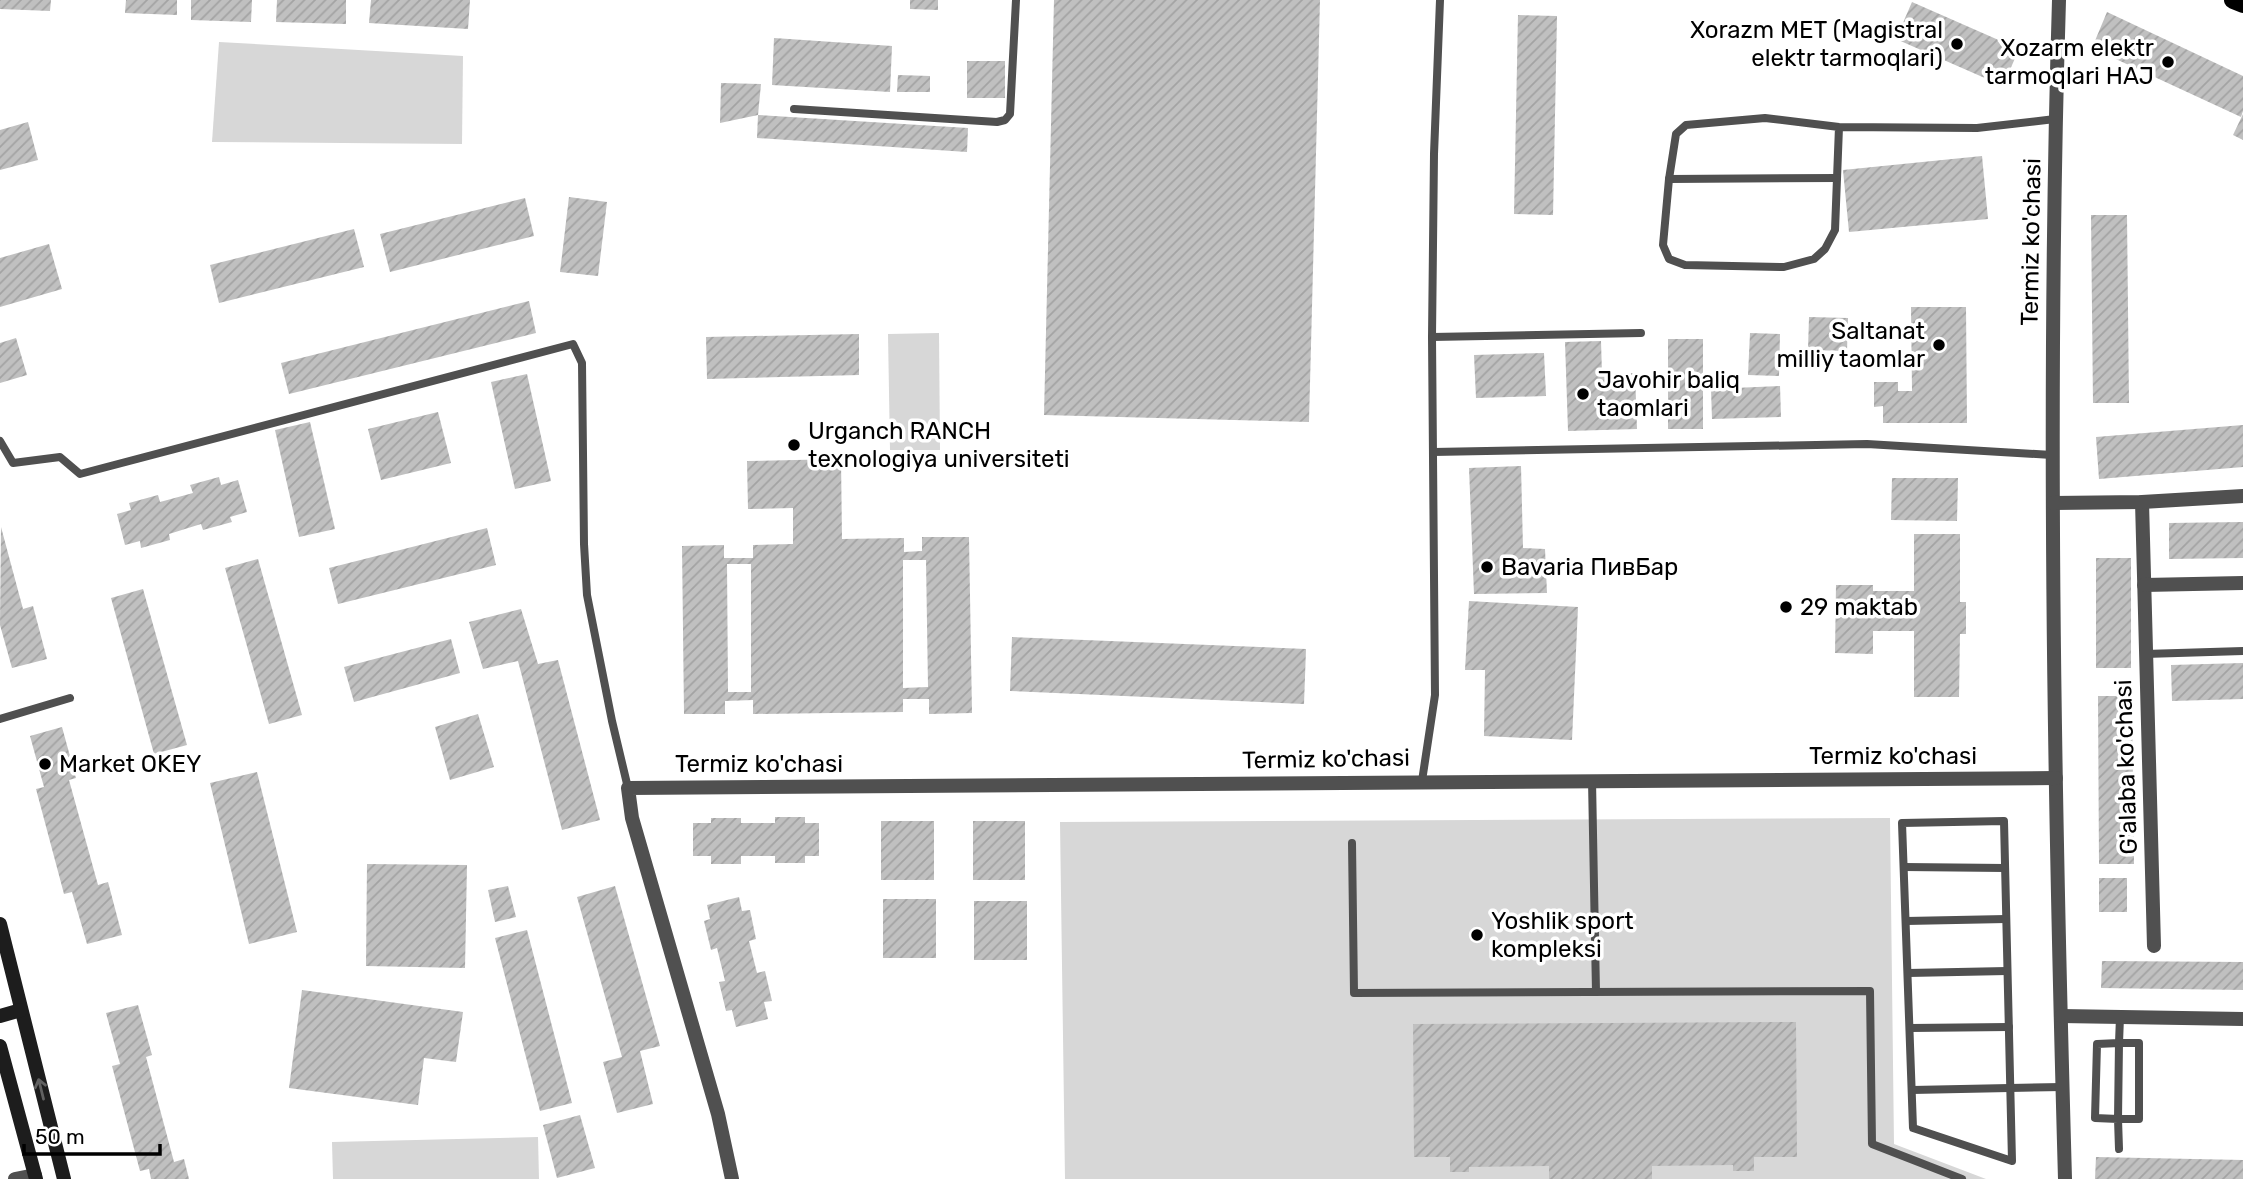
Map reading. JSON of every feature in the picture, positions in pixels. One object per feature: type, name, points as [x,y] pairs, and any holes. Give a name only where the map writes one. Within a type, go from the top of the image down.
[{"type":"main road","points":[[2233,0],[2243,4]]},
{"type":"main road","points":[[0,924],[64,1179]]},
{"type":"main road","points":[[0,1016],[21,1010]]},
{"type":"main road","points":[[0,1046],[35,1177]]},
{"type":"street","name":"Termiz ko'chasi","points":[[2059,0],[2055,119],[2052,455],[2065,1179]]},
{"type":"street","points":[[2053,503],[2142,502],[2243,496]]},
{"type":"street","name":"G'alaba ko'chasi","points":[[2142,502],[2154,946]]},
{"type":"street","points":[[2144,585],[2243,583]]},
{"type":"street","name":"Termiz ko'chasi","points":[[628,788],[2056,778]]},
{"type":"street","points":[[628,788],[632,818],[718,1114],[732,1179]]},
{"type":"street","points":[[2061,1016],[2243,1019]]},
{"type":"street","points":[[15,1179],[35,1177]]},
{"type":"lane","points":[[794,109],[997,122],[1005,120],[1010,114],[1016,0]]},
{"type":"lane","points":[[1422,781],[1435,695],[1432,337],[1434,141],[1440,0]]},
{"type":"lane","points":[[1839,127],[1835,230],[1825,249],[1814,260],[1784,267],[1685,265],[1669,259],[1663,245],[1669,179],[1676,134],[1686,125],[1765,118],[1839,127],[1977,128],[2055,119]]},
{"type":"lane","points":[[1669,179],[1836,178]]},
{"type":"lane","points":[[1432,337],[1641,333]]},
{"type":"lane","points":[[0,441],[13,463],[60,457],[80,474],[573,344],[582,363],[587,594],[628,788]]},
{"type":"lane","points":[[1433,452],[1867,444],[2052,455]]},
{"type":"lane","points":[[2145,654],[2243,651]]},
{"type":"lane","points":[[0,719],[70,698]]},
{"type":"lane","points":[[1592,780],[1596,992]]},
{"type":"lane","points":[[2004,821],[2005,868],[2012,1161],[1913,1128],[1902,823],[2004,821]]},
{"type":"lane","points":[[1352,843],[1354,993],[1870,991],[1872,1144],[1962,1179]]},
{"type":"lane","points":[[1904,867],[2005,868]]},
{"type":"lane","points":[[1906,921],[2006,919]]},
{"type":"lane","points":[[1908,973],[2007,971]]},
{"type":"lane","points":[[2119,1149],[2120,1017]]},
{"type":"lane","points":[[1910,1028],[2009,1027]]},
{"type":"lane","points":[[2119,1043],[2139,1043],[2139,1119],[2095,1118],[2097,1044],[2119,1043]]},
{"type":"lane","points":[[1912,1090],[2062,1087]]},
{"type":"shaded area","points":[[219,42],[463,56],[462,144],[212,142]]},
{"type":"shaded area","points":[[939,333],[940,450],[890,450],[888,334]]},
{"type":"shaded area","name":"Yoshlik sport kompleksi","points":[[1890,818],[1894,1144],[1986,1179],[1065,1179],[1060,822]]},
{"type":"shaded area","points":[[538,1137],[539,1179],[333,1179],[332,1142]]},
{"type":"building","points":[[0,0],[51,0],[50,11],[0,9]]},
{"type":"building","points":[[126,0],[177,0],[177,15],[125,13]]},
{"type":"building","points":[[191,0],[252,0],[251,22],[191,20]]},
{"type":"building","points":[[277,0],[346,0],[346,24],[276,22]]},
{"type":"building","points":[[371,0],[470,0],[468,29],[369,23]]},
{"type":"building","points":[[910,0],[938,0],[938,10],[910,9]]},
{"type":"building","points":[[1054,0],[1320,0],[1309,422],[1044,415]]},
{"type":"building","name":"Xorazm MET (Magistral elektr tarmoqlari)","points":[[1912,2],[2019,49],[2003,86],[1896,39]]},
{"type":"building","name":"Xozarm elektr tarmoqlari HAJ","points":[[2107,12],[2243,76],[2241,117],[2092,48]]},
{"type":"building","points":[[1518,15],[1557,16],[1553,215],[1514,214]]},
{"type":"building","points":[[774,38],[892,46],[890,92],[772,85]]},
{"type":"building","points":[[967,61],[1005,61],[1005,98],[967,98]]},
{"type":"building","points":[[898,75],[930,76],[930,92],[897,92]]},
{"type":"building","points":[[721,83],[761,84],[758,115],[720,123]]},
{"type":"building","points":[[2243,114],[2243,140],[2233,135]]},
{"type":"building","points":[[758,115],[968,128],[967,152],[757,138]]},
{"type":"building","points":[[28,122],[38,160],[0,170],[0,130]]},
{"type":"building","points":[[1982,156],[1988,219],[1849,232],[1843,170]]},
{"type":"building","points":[[569,197],[607,202],[598,276],[560,272]]},
{"type":"building","points":[[525,198],[534,236],[390,272],[380,234]]},
{"type":"building","points":[[2091,215],[2127,215],[2129,403],[2093,403]]},
{"type":"building","points":[[354,229],[364,267],[219,303],[210,265]]},
{"type":"building","points":[[49,244],[62,289],[0,307],[0,258]]},
{"type":"building","points":[[529,301],[536,333],[289,394],[281,363]]},
{"type":"building","name":"Saltanat milliy taomlar","points":[[1911,307],[1966,307],[1967,423],[1883,423],[1883,406],[1874,407],[1874,382],[1898,382],[1898,391],[1912,391]]},
{"type":"building","points":[[1809,317],[1848,318],[1847,351],[1808,350]]},
{"type":"building","points":[[1750,333],[1780,334],[1779,376],[1748,375]]},
{"type":"building","points":[[859,334],[859,375],[707,379],[706,337]]},
{"type":"building","points":[[16,338],[27,375],[0,383],[0,343]]},
{"type":"building","points":[[1668,339],[1703,339],[1703,429],[1668,429]]},
{"type":"building","points":[[1601,341],[1602,374],[1635,373],[1637,429],[1568,431],[1565,342]]},
{"type":"building","points":[[1544,353],[1546,396],[1476,398],[1474,355]]},
{"type":"building","points":[[527,374],[551,481],[515,489],[491,382]]},
{"type":"building","points":[[1780,386],[1781,417],[1712,419],[1711,389]]},
{"type":"building","points":[[438,412],[451,463],[381,480],[368,429]]},
{"type":"building","points":[[310,422],[335,529],[299,537],[275,430]]},
{"type":"building","points":[[2243,425],[2243,467],[2099,479],[2096,437]]},
{"type":"building","points":[[841,459],[842,539],[904,538],[904,552],[922,551],[922,537],[969,537],[972,713],[929,714],[929,699],[903,699],[903,712],[753,714],[753,700],[725,701],[725,714],[684,714],[682,546],[724,545],[724,558],[753,558],[753,545],[793,544],[793,508],[748,509],[747,461]],"holes":[[[903,560],[926,560],[928,687],[903,688]],[[727,564],[751,564],[751,692],[728,692]]]},
{"type":"building","points":[[1521,466],[1523,548],[1545,549],[1547,593],[1474,594],[1469,468]]},
{"type":"building","points":[[219,477],[221,485],[238,480],[247,512],[230,517],[232,522],[203,530],[201,524],[169,534],[170,540],[141,548],[140,541],[125,545],[117,514],[131,510],[129,503],[158,495],[160,502],[193,493],[190,485]]},
{"type":"building","points":[[1892,478],[1958,478],[1957,521],[1891,520]]},
{"type":"building","points":[[2243,522],[2243,558],[2169,559],[2169,523]]},
{"type":"building","points":[[1,527],[23,609],[33,606],[47,659],[12,668],[0,625]]},
{"type":"building","points":[[487,528],[496,565],[338,604],[329,568]]},
{"type":"building","points":[[1914,534],[1960,534],[1960,602],[1966,602],[1966,634],[1960,634],[1959,697],[1914,697],[1914,631],[1873,631],[1873,654],[1835,653],[1836,585],[1873,585],[1873,591],[1914,591]]},
{"type":"building","points":[[2096,558],[2131,558],[2131,668],[2096,668]]},
{"type":"building","points":[[258,559],[302,715],[269,724],[225,568]]},
{"type":"building","points":[[143,589],[187,745],[154,754],[111,598]]},
{"type":"building","points":[[1469,601],[1578,607],[1572,740],[1484,736],[1485,670],[1465,670]]},
{"type":"building","points":[[521,609],[538,664],[558,660],[600,820],[562,830],[518,661],[483,669],[469,622]]},
{"type":"building","points":[[1012,637],[1306,649],[1304,704],[1010,691]]},
{"type":"building","points":[[451,639],[460,673],[354,702],[344,667]]},
{"type":"building","points":[[2243,663],[2243,699],[2172,701],[2171,665]]},
{"type":"building","points":[[2098,696],[2132,696],[2134,864],[2099,864]]},
{"type":"building","points":[[478,714],[494,767],[450,780],[435,727]]},
{"type":"building","points":[[62,727],[76,778],[69,780],[98,885],[108,882],[122,935],[87,944],[72,892],[64,894],[36,789],[44,787],[30,736]]},
{"type":"building","points":[[257,772],[297,932],[249,944],[210,783]]},
{"type":"building","points":[[775,817],[805,817],[805,823],[819,823],[819,856],[805,856],[805,863],[775,863],[775,856],[741,856],[741,864],[711,864],[711,856],[693,856],[693,823],[711,823],[711,818],[741,818],[741,823],[775,823]]},
{"type":"building","points":[[881,821],[934,821],[934,880],[881,880]]},
{"type":"building","points":[[973,821],[1025,821],[1025,880],[973,880]]},
{"type":"building","points":[[367,864],[467,865],[465,968],[366,966]]},
{"type":"building","points":[[2099,878],[2127,878],[2127,912],[2099,912]]},
{"type":"building","points":[[508,886],[516,917],[495,922],[488,890]]},
{"type":"building","points":[[615,886],[660,1046],[640,1051],[653,1104],[617,1113],[603,1062],[622,1057],[577,897]]},
{"type":"building","points":[[739,897],[742,911],[750,910],[756,939],[749,941],[757,973],[765,971],[772,1001],[764,1002],[768,1019],[736,1027],[732,1010],[726,1011],[719,982],[725,981],[717,948],[711,950],[704,921],[710,919],[707,905]]},
{"type":"building","points":[[883,899],[936,899],[936,958],[883,958]]},
{"type":"building","points":[[974,901],[1027,901],[1027,960],[974,960]]},
{"type":"building","points":[[527,930],[572,1103],[540,1111],[495,938]]},
{"type":"building","points":[[2102,961],[2243,962],[2243,990],[2101,988]]},
{"type":"building","points":[[302,990],[463,1012],[456,1062],[424,1058],[418,1105],[289,1088]]},
{"type":"building","points":[[138,1005],[152,1055],[146,1057],[174,1162],[184,1159],[189,1179],[151,1179],[149,1169],[140,1171],[112,1066],[120,1064],[106,1013]]},
{"type":"building","points":[[1796,1022],[1797,1157],[1754,1157],[1754,1171],[1733,1171],[1733,1165],[1652,1166],[1652,1179],[1549,1179],[1549,1166],[1469,1167],[1469,1172],[1450,1172],[1450,1157],[1414,1157],[1413,1024]]},
{"type":"building","points":[[580,1115],[595,1168],[557,1178],[543,1125]]},
{"type":"building","points":[[2096,1157],[2243,1160],[2243,1179],[2095,1179]]},
{"type":"place","name":"Xorazm MET (Magistral elektr tarmoqlari)","points":[[1957,44]]},
{"type":"place","name":"Xozarm elektr tarmoqlari HAJ","points":[[2168,62]]},
{"type":"place","name":"Saltanat milliy taomlar","points":[[1939,345]]},
{"type":"place","name":"Javohir baliq taomlari","points":[[1583,394]]},
{"type":"place","name":"Urganch RANCH texnologiya universiteti","points":[[794,445]]},
{"type":"place","name":"Bavaria ПивБар","points":[[1487,567]]},
{"type":"place","name":"29 maktab","points":[[1786,607]]},
{"type":"place","name":"Market OKEY","points":[[45,764]]},
{"type":"place","name":"Yoshlik sport kompleksi","points":[[1477,935]]}]
